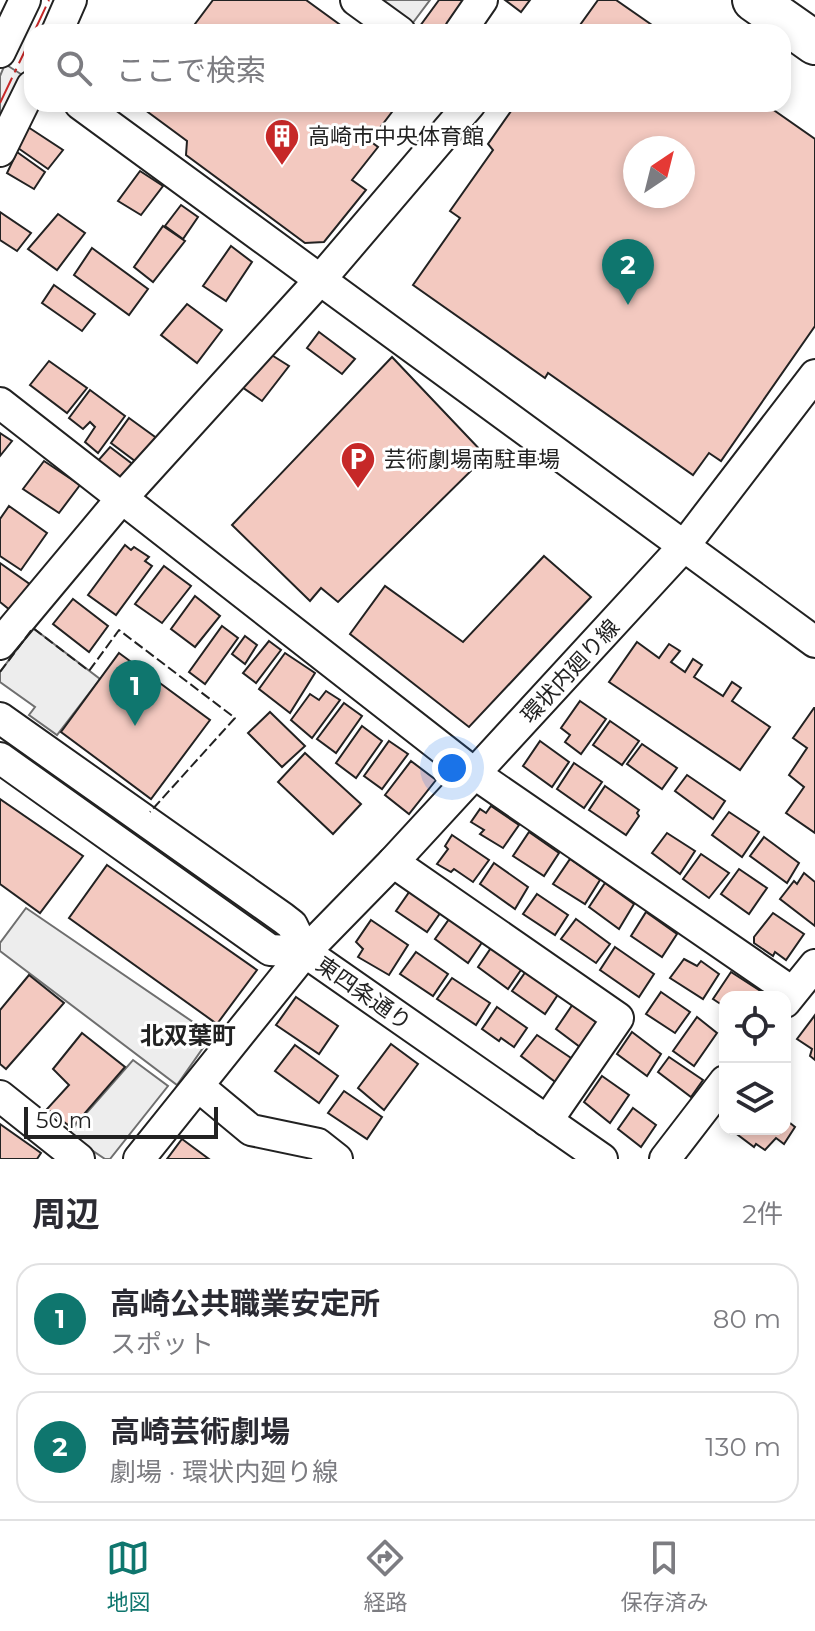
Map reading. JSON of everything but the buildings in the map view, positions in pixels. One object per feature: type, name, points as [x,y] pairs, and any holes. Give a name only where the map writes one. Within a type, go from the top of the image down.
[{"type":"highway","points":[[754,0],[788,24]]},
{"type":"highway","points":[[791,26],[815,43]]},
{"type":"street","points":[[24,63],[1,47],[25,0]]},
{"type":"street","points":[[60,24],[71,0]]},
{"type":"street","points":[[356,0],[389,24]]},
{"type":"street","points":[[466,24],[482,0]]},
{"type":"street","points":[[0,151],[24,102]]},
{"type":"street","points":[[91,112],[815,642]]},
{"type":"street","points":[[0,644],[122,498],[319,281],[463,112]]},
{"type":"street","name":"環状内廻り線","points":[[305,952],[393,862],[684,546],[815,375]]},
{"type":"street","points":[[0,403],[475,774],[781,991]]},
{"type":"street","points":[[0,718],[283,918],[292,925],[305,952],[270,950],[0,758]]},
{"type":"street","points":[[393,862],[618,1018],[547,1121]]},
{"type":"street","name":"東四条通り","points":[[139,1159],[305,952],[547,1121],[568,1149],[602,1159]]},
{"type":"street","points":[[791,995],[814,967]]},
{"type":"street","points":[[198,1086],[251,1130],[318,1144],[337,1159]]},
{"type":"street","points":[[665,1159],[719,1089]]},
{"type":"street","points":[[0,1096],[79,1159]]},
{"type":"shaded area","points":[[377,0],[430,0],[412,24]]},
{"type":"shaded area","points":[[5,64],[24,76],[0,127],[0,76]]},
{"type":"shaded area","points":[[33,628],[100,679],[57,735],[29,715],[35,707],[0,682],[0,672]]},
{"type":"shaded area","points":[[26,908],[212,1035],[177,1085],[0,951],[0,943]]},
{"type":"shaded area","points":[[133,1060],[168,1086],[110,1159],[105,1159],[68,1134]]},
{"type":"fence","points":[[0,672],[33,628],[89,671],[119,630],[235,718],[150,812]]},
{"type":"power","points":[[38,24],[49,0]]},
{"type":"power","points":[[0,103],[24,53]]},
{"type":"place","name":"高崎市中央体育館","points":[[282,167]]},
{"type":"place","name":"高崎芸術劇場","points":[[628,305]]},
{"type":"place","name":"芸術劇場南駐車場","points":[[358,490]]},
{"type":"place","name":"高崎公共職業安定所","points":[[135,726]]},
{"type":"district","name":"北双葉町","points":[[188,1036]]}]
